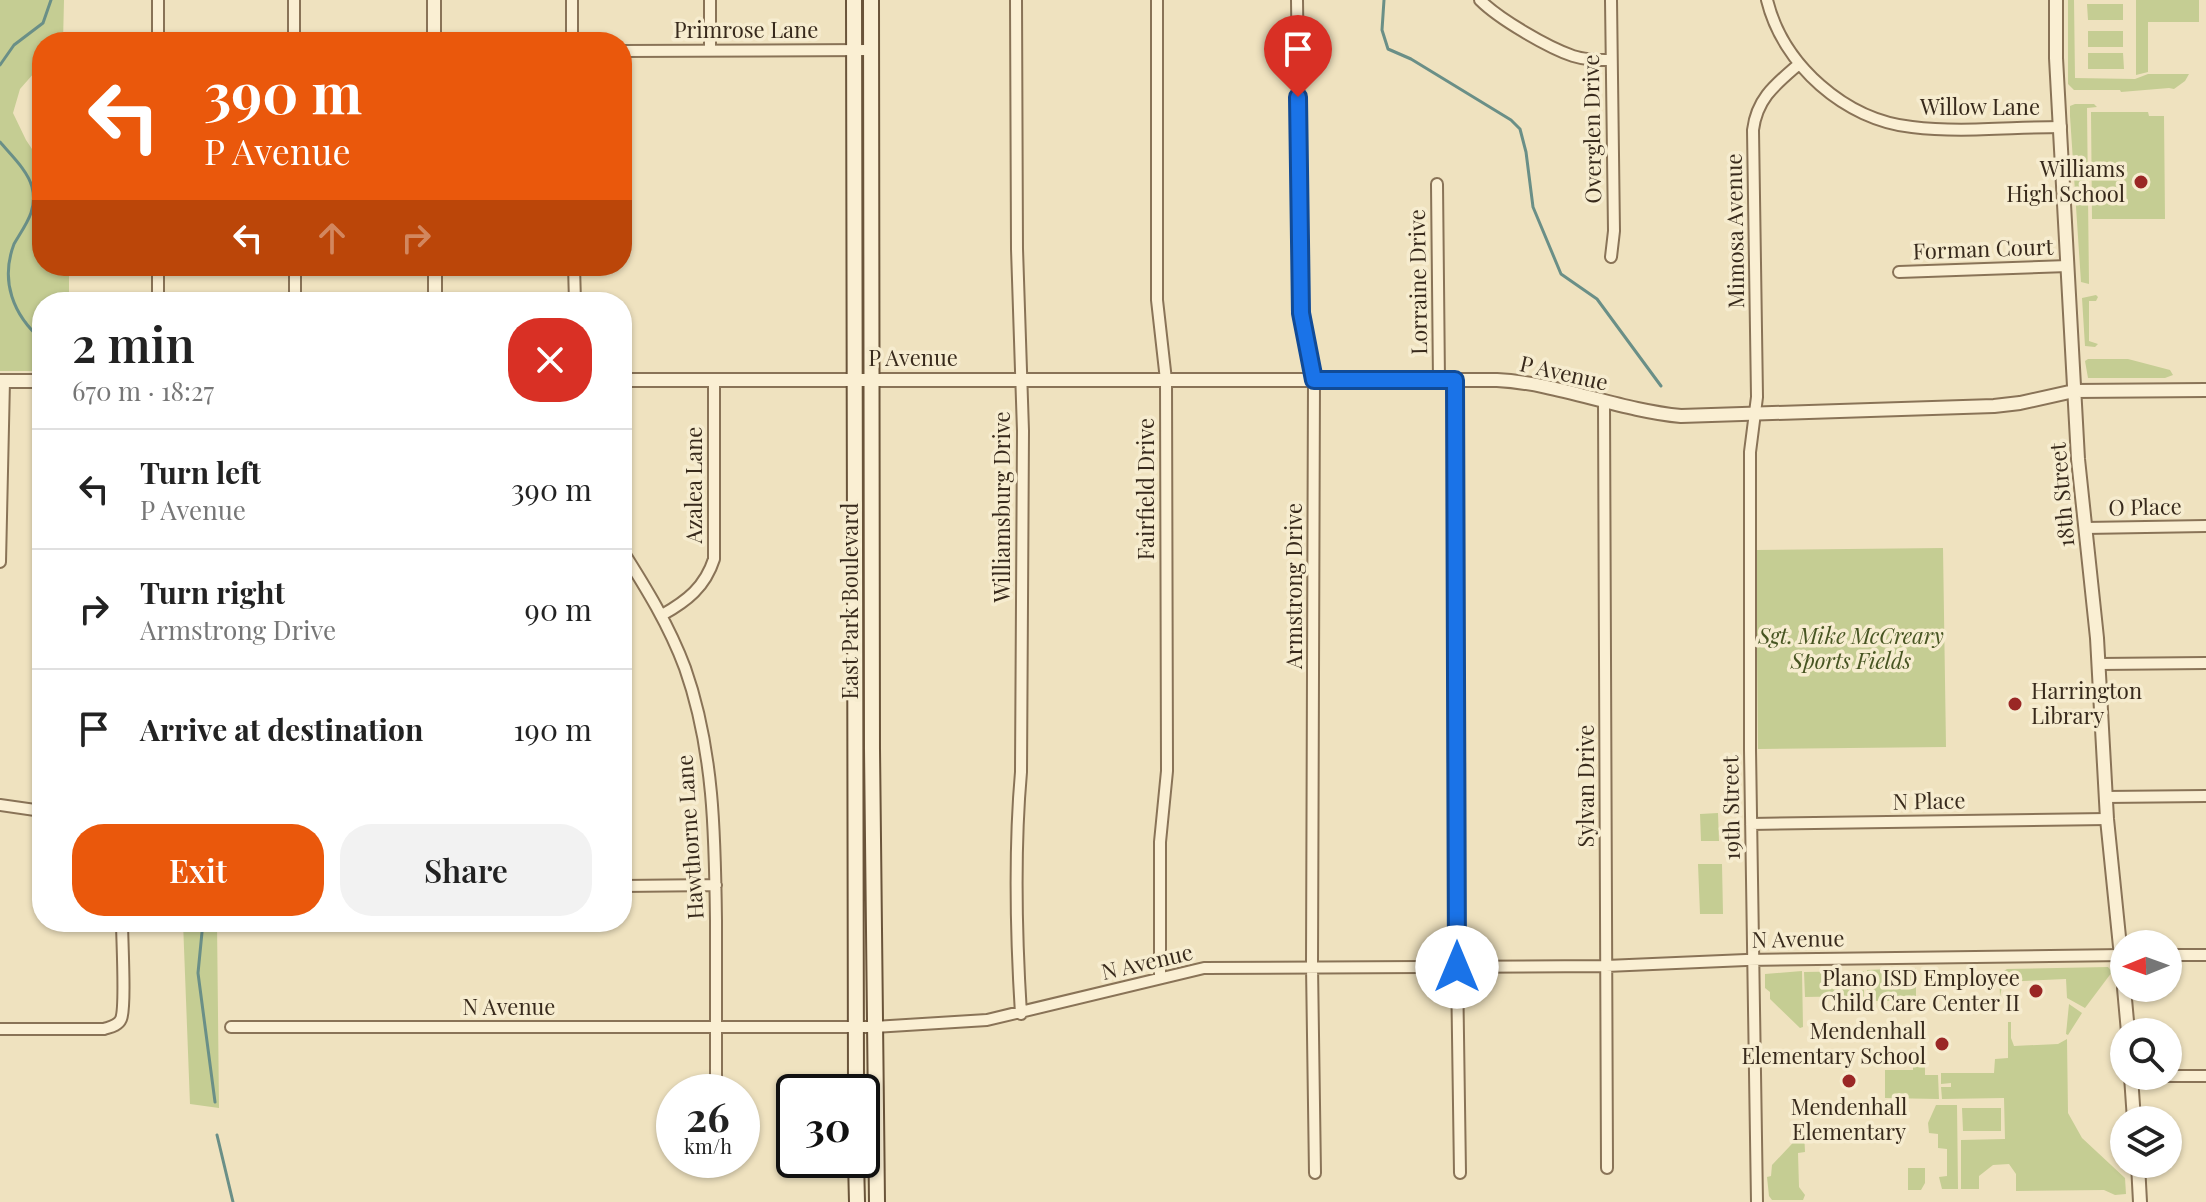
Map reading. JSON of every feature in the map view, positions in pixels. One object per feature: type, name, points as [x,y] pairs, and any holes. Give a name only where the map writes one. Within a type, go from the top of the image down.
[{"type":"main road","name":"East Park Boulevard","points":[[854,0],[856,1074]]},
{"type":"main road","name":"East Park Boulevard","points":[[871,0],[877,1202]]},
{"type":"main road","points":[[856,1178],[857,1202]]},
{"type":"street","points":[[158,0],[158,32]]},
{"type":"street","points":[[294,0],[294,32]]},
{"type":"street","points":[[434,0],[434,32]]},
{"type":"street","points":[[572,0],[572,32]]},
{"type":"street","points":[[710,0],[710,50]]},
{"type":"street","name":"Williamsburg Drive","points":[[1016,0],[1017,249],[1023,447],[1017,929],[1021,1014]]},
{"type":"street","name":"Fairfield Drive","points":[[1157,0],[1157,300],[1166,380],[1167,771],[1160,842],[1160,978]]},
{"type":"street","name":"Armstrong Drive","points":[[1297,0],[1301,313],[1314,380],[1312,966],[1315,1173]]},
{"type":"street","points":[[1480,0],[1513,24],[1569,55],[1590,60],[1611,60]]},
{"type":"street","name":"Overglen Drive","points":[[1611,0],[1614,231],[1611,257]]},
{"type":"street","name":"Willow Lane","points":[[1767,0],[1774,22],[1799,64],[1850,106],[1910,127],[2061,127]]},
{"type":"street","name":"18th Street","points":[[2056,0],[2074,391],[2099,664],[2105,797],[2120,930]]},
{"type":"street","name":"Primrose Lane","points":[[632,51],[871,50]]},
{"type":"street","name":"Mimosa Avenue","points":[[1754,414],[1757,397],[1755,118],[1771,87],[1799,64]]},
{"type":"street","name":"Lorraine Drive","points":[[1437,184],[1439,381]]},
{"type":"street","name":"Forman Court","points":[[1899,272],[2068,266]]},
{"type":"street","name":"Azalea Lane","points":[[662,615],[700,588],[714,559],[714,379]]},
{"type":"street","name":"P Avenue","points":[[632,380],[1516,381],[1651,413],[1681,416],[2007,405],[2074,391],[2206,390]]},
{"type":"street","points":[[1455,380],[1460,1173]]},
{"type":"street","points":[[0,562],[2,381],[32,381]]},
{"type":"street","name":"Sylvan Drive","points":[[1604,403],[1607,1168]]},
{"type":"street","name":"19th Street","points":[[1754,414],[1750,452],[1751,824],[1757,1202]]},
{"type":"street","name":"O Place","points":[[2085,528],[2206,526]]},
{"type":"street","name":"Hawthorne Lane","points":[[632,566],[662,615],[688,677],[710,770],[716,885],[716,1074]]},
{"type":"street","points":[[2099,664],[2206,663]]},
{"type":"street","points":[[2105,797],[2206,796]]},
{"type":"street","points":[[0,805],[32,810]]},
{"type":"street","name":"N Place","points":[[1751,824],[2107,819]]},
{"type":"street","points":[[632,886],[716,885]]},
{"type":"street","points":[[0,1029],[112,1027],[121,1019],[122,932]]},
{"type":"street","name":"N Avenue","points":[[231,1027],[874,1027],[964,1024],[1021,1014],[1204,968],[1606,966],[1754,959],[2110,955]]},
{"type":"street","points":[[2182,955],[2206,955]]},
{"type":"street","points":[[2182,1076],[2206,1076]]},
{"type":"street","points":[[2139,1178],[2140,1202]]},
{"type":"green space","points":[[0,0],[64,0],[63,32],[32,32],[32,75],[20,89],[13,113],[32,149],[32,276],[69,276],[69,292],[32,292],[32,371],[0,371]]},
{"type":"green space","points":[[2068,0],[2074,0],[2075,78],[2135,79],[2148,74],[2189,74],[2185,81],[2174,89],[2121,92],[2074,90],[2068,84]]},
{"type":"green space","points":[[2136,0],[2199,0],[2199,22],[2148,22],[2148,72],[2136,75]]},
{"type":"green space","points":[[2087,4],[2123,4],[2123,20],[2088,20]]},
{"type":"green space","points":[[2088,31],[2123,31],[2123,47],[2088,47]]},
{"type":"green space","points":[[2088,53],[2123,53],[2124,69],[2088,69]]},
{"type":"green space","points":[[2094,104],[2097,107],[2087,108],[2089,284],[2081,282],[2070,116],[2070,106]]},
{"type":"green space","points":[[2091,112],[2148,112],[2149,116],[2164,116],[2165,219],[2092,219]]},
{"type":"green space","points":[[2096,295],[2096,301],[2089,301],[2089,341],[2098,344],[2095,347],[2085,346],[2082,298]]},
{"type":"green space","points":[[2128,359],[2170,370],[2173,375],[2165,378],[2088,378],[2085,361]]},
{"type":"green space","name":"Sgt. Mike McCreary Sports Fields","points":[[1943,548],[1946,747],[1758,749],[1756,550]]},
{"type":"green space","points":[[1718,813],[1719,841],[1701,841],[1700,814]]},
{"type":"green space","points":[[1698,864],[1722,864],[1723,914],[1700,914]]},
{"type":"green space","points":[[183,932],[217,932],[219,1108],[190,1104]]},
{"type":"green space","points":[[2108,967],[2110,975],[2085,1008],[2067,998],[2066,979],[2003,982],[2000,996],[1999,974],[2007,969]]},
{"type":"green space","points":[[1916,968],[1916,1001],[1867,1001],[1867,970]]},
{"type":"green space","points":[[1802,971],[1803,1027],[1800,1028],[1770,999],[1770,992],[1765,988],[1765,974]]},
{"type":"green space","points":[[1864,971],[1864,1000],[1860,1000],[1859,996],[1805,997],[1804,972]]},
{"type":"green space","points":[[2069,1004],[2082,1013],[2068,1035],[2066,1034]]},
{"type":"green space","points":[[2008,1022],[2011,1022],[2014,1046],[2058,1044],[2067,1039],[2068,1113],[2082,1138],[2110,1164],[2110,1178],[2125,1178],[2126,1194],[2115,1195],[2104,1190],[2016,1191],[2016,1174],[2009,1164],[1993,1165],[1979,1176],[1979,1189],[1961,1189],[1961,1140],[2005,1139],[2004,1098],[1942,1099],[1941,1087],[1951,1087],[1951,1083],[1941,1084],[1941,1073],[1994,1073],[1995,1059],[2008,1058]]},
{"type":"green space","points":[[1925,1055],[1925,1075],[1938,1075],[1939,1099],[1885,1098],[1885,1070],[1913,1070],[1913,1056]]},
{"type":"green space","points":[[1936,1105],[1957,1105],[1958,1189],[1942,1189],[1939,1177],[1947,1176],[1947,1149],[1938,1148],[1938,1134],[1929,1133],[1928,1123]]},
{"type":"green space","points":[[1962,1108],[2001,1108],[2001,1131],[1963,1131]]},
{"type":"green space","points":[[1804,1131],[1805,1152],[1798,1153],[1799,1187],[1805,1195],[1803,1200],[1772,1200],[1767,1177],[1771,1176],[1772,1165]]},
{"type":"green space","points":[[1908,1168],[1925,1168],[1925,1183],[1921,1190],[1908,1190]]},
{"type":"waterway","points":[[0,65],[14,45],[43,23],[51,0]]},
{"type":"waterway","points":[[1384,0],[1382,30],[1388,49],[1411,59],[1511,120],[1520,129],[1533,207],[1561,274],[1597,299],[1661,386]]},
{"type":"waterway","points":[[0,142],[23,169],[32,187]]},
{"type":"waterway","points":[[32,210],[14,244],[8,271],[12,296],[23,320],[32,330]]},
{"type":"waterway","points":[[202,932],[198,973],[215,1102]]},
{"type":"waterway","points":[[217,1135],[233,1202]]},
{"type":"place","name":"Williams High School","points":[[2141,182]]},
{"type":"place","name":"Harrington Library","points":[[2015,704]]},
{"type":"place","name":"Plano ISD Employee Child Care Center II","points":[[2036,991]]},
{"type":"place","name":"Mendenhall Elementary School","points":[[1942,1044]]},
{"type":"place","name":"Mendenhall Elementary","points":[[1849,1081]]},
{"type":"route","points":[[1298,97],[1301,313],[1314,380],[1455,380],[1457,967]]}]
